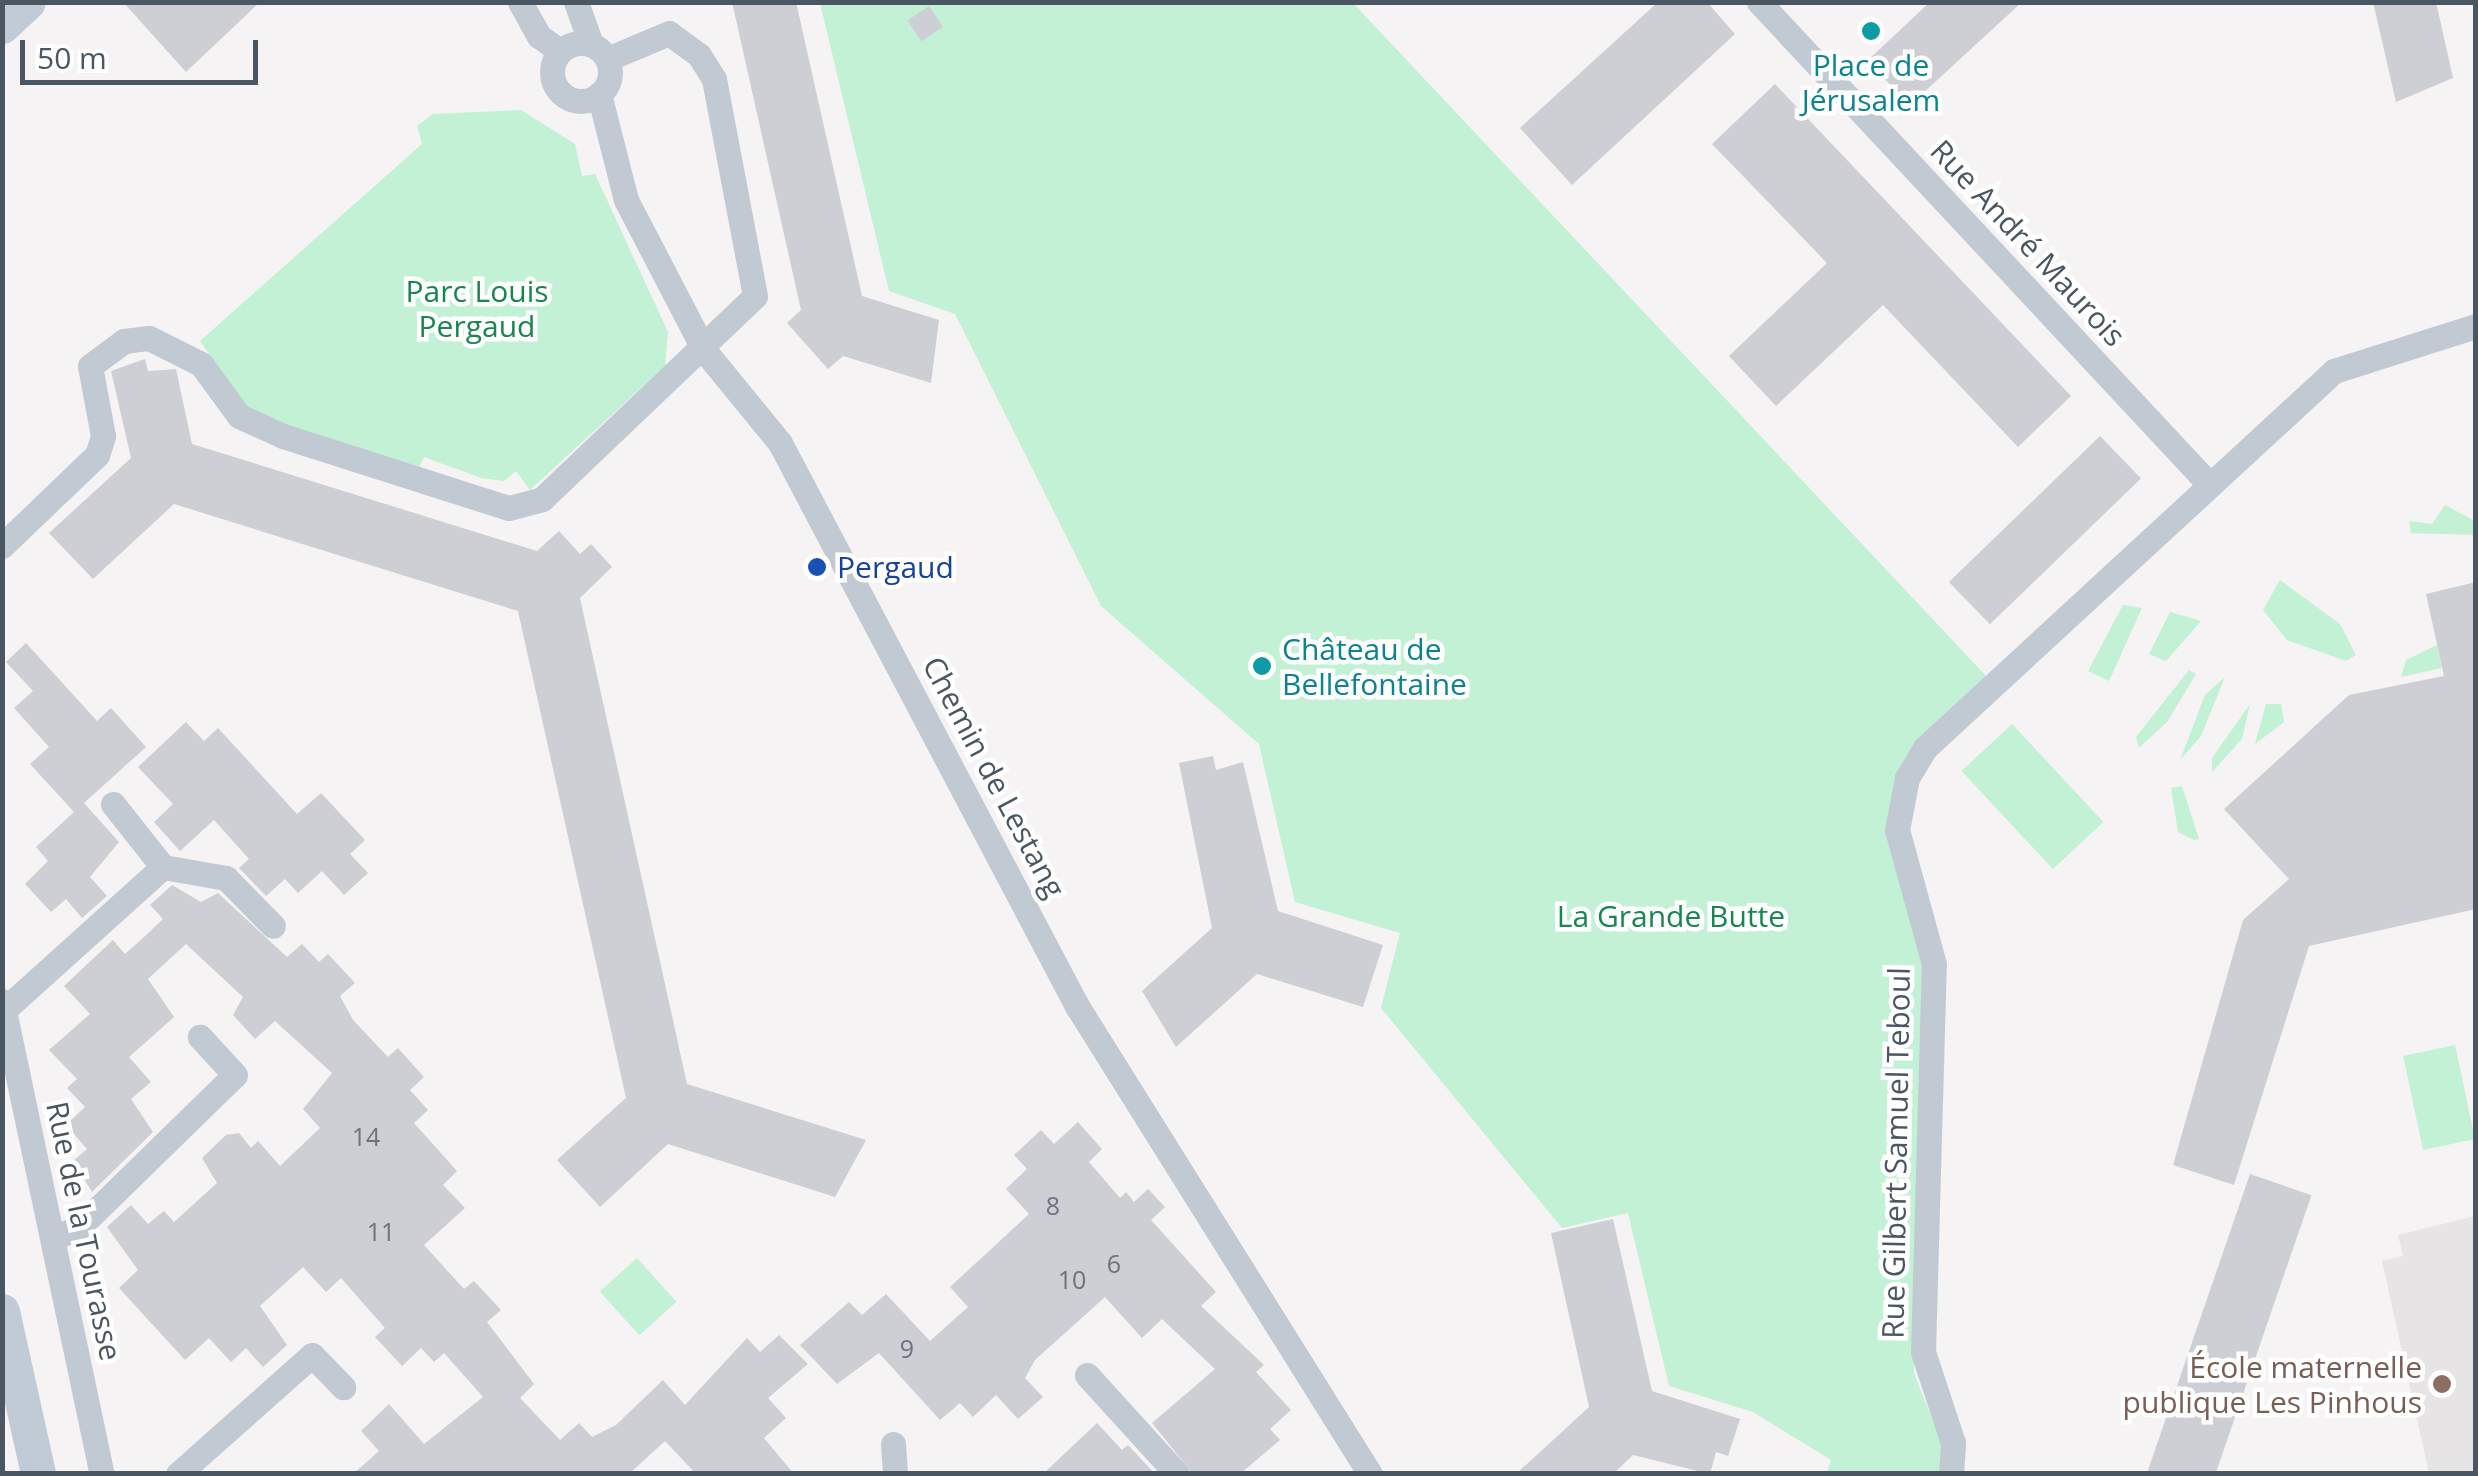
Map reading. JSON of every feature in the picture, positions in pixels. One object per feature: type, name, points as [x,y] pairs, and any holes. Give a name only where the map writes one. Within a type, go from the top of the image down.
[{"type":"main road","points":[[2,26],[28,2]]},
{"type":"main road","points":[[2,1311],[38,1474]]},
{"type":"street","points":[[2,546],[96,455],[103,436],[90,366],[124,341],[176,347],[239,416],[283,436],[508,508],[542,499],[704,350],[713,330],[755,296],[757,270],[714,79],[668,34],[599,52],[560,50],[539,36],[520,2]]},
{"type":"street","points":[[560,50],[551,73],[558,91],[578,101],[600,94],[599,52],[576,2]]},
{"type":"street","name":"Rue André Maurois","points":[[1760,2],[2209,484]]},
{"type":"street","name":"Chemin de Lestang","points":[[600,94],[626,200],[704,350],[780,443],[1077,1006],[1359,1470]]},
{"type":"street","name":"Rue Gilbert Samuel Teboul","points":[[1951,1474],[1953,1443],[1922,1352],[1934,964],[1901,855],[1899,803],[1925,748],[2334,371],[2476,326]]},
{"type":"street","points":[[113,804],[163,867],[226,878],[273,926]]},
{"type":"street","points":[[4,1005],[163,867]]},
{"type":"street","name":"Rue de la Tourasse","points":[[4,1005],[102,1474]]},
{"type":"street","points":[[53,1238],[78,1228],[235,1075],[200,1037]]},
{"type":"street","points":[[178,1474],[312,1355],[342,1387]]},
{"type":"street","points":[[1087,1375],[1178,1474]]},
{"type":"street","points":[[893,1444],[895,1474]]},
{"type":"shaded area","name":"École maternelle publique Les Pinhous","points":[[2475,1216],[2475,1473],[2429,1473],[2382,1261],[2403,1256],[2398,1235]]},
{"type":"green space","name":"La Grande Butte","points":[[820,3],[1353,3],[1989,679],[1899,784],[1927,998],[1914,1373],[1942,1444],[1940,1473],[1827,1473],[1831,1460],[1753,1412],[1669,1386],[1628,1213],[1562,1228],[1381,1008],[1400,933],[1295,902],[1259,744],[1101,606],[955,314],[889,291]]},
{"type":"green space","name":"Parc Louis Pergaud","points":[[521,110],[575,144],[582,176],[595,174],[668,332],[665,366],[530,490],[516,471],[504,481],[481,478],[424,457],[417,472],[252,415],[200,341],[422,144],[417,126],[433,114]]},
{"type":"green space","points":[[2445,505],[2475,521],[2475,535],[2411,533],[2409,521],[2432,524]]},
{"type":"green space","points":[[2280,580],[2340,624],[2356,655],[2346,661],[2287,640],[2263,610]]},
{"type":"green space","points":[[2123,605],[2142,608],[2109,681],[2088,671]]},
{"type":"green space","points":[[2170,612],[2201,621],[2166,661],[2149,654]]},
{"type":"green space","points":[[2437,645],[2442,668],[2401,677],[2406,660]]},
{"type":"green space","points":[[2189,670],[2196,674],[2167,722],[2139,748],[2136,737]]},
{"type":"green space","points":[[2225,677],[2201,736],[2180,760],[2205,695]]},
{"type":"green space","points":[[2250,704],[2242,739],[2212,772],[2212,758]]},
{"type":"green space","points":[[2266,704],[2281,704],[2284,722],[2255,744]]},
{"type":"green space","points":[[2012,724],[2103,822],[2053,869],[1962,771]]},
{"type":"green space","points":[[2182,786],[2199,839],[2178,832],[2171,788]]},
{"type":"green space","points":[[2455,1045],[2475,1139],[2423,1150],[2403,1056]]},
{"type":"green space","points":[[637,1258],[676,1302],[639,1335],[600,1291]]},
{"type":"building","points":[[123,2],[260,2],[186,72]]},
{"type":"building","points":[[732,2],[796,2],[862,296],[939,320],[931,383],[843,356],[828,369],[787,323],[801,310]]},
{"type":"building","points":[[1658,2],[1707,2],[1735,34],[1572,185],[1520,128]]},
{"type":"building","points":[[1930,2],[2022,2],[1909,106],[1868,60]]},
{"type":"building","points":[[2373,2],[2436,2],[2453,78],[2396,102]]},
{"type":"building","points":[[929,6],[943,27],[921,41],[907,21]]},
{"type":"building","points":[[1775,84],[2071,396],[2018,447],[1883,305],[1776,406],[1729,356],[1827,263],[1712,144]]},
{"type":"building","points":[[145,359],[148,371],[176,369],[192,444],[537,551],[559,531],[580,554],[591,544],[612,567],[580,598],[687,1084],[866,1140],[835,1197],[668,1144],[600,1207],[557,1160],[626,1098],[518,611],[174,504],[93,579],[49,533],[131,458],[111,371]]},
{"type":"building","points":[[2100,436],[2141,478],[1990,624],[1949,582]]},
{"type":"building","points":[[2476,582],[2476,909],[2309,946],[2234,1185],[2173,1165],[2243,920],[2289,879],[2224,809],[2349,695],[2444,676],[2426,594]]},
{"type":"building","points":[[26,643],[97,721],[111,708],[146,747],[84,803],[119,842],[90,877],[107,896],[82,918],[66,899],[51,912],[25,884],[48,861],[36,847],[74,812],[30,764],[49,747],[14,708],[33,691],[6,662]]},
{"type":"building","points":[[186,722],[204,741],[218,728],[297,814],[321,793],[365,840],[350,854],[368,873],[344,895],[322,871],[298,893],[285,879],[266,896],[239,868],[249,859],[214,820],[180,851],[154,822],[173,804],[138,767]]},
{"type":"building","points":[[1213,756],[1216,770],[1243,762],[1278,911],[1383,945],[1363,1007],[1257,974],[1176,1047],[1142,991],[1212,928],[1179,763]]},
{"type":"building","points":[[172,885],[201,902],[218,893],[287,957],[302,944],[319,962],[328,954],[355,983],[340,996],[353,1020],[388,1057],[398,1048],[424,1077],[410,1090],[428,1110],[414,1123],[457,1171],[443,1185],[465,1208],[424,1245],[464,1289],[474,1281],[501,1310],[487,1322],[534,1384],[520,1398],[560,1440],[579,1423],[592,1437],[616,1425],[663,1380],[685,1405],[747,1338],[760,1352],[779,1335],[808,1364],[768,1398],[786,1418],[764,1438],[794,1474],[696,1474],[665,1441],[629,1474],[353,1474],[379,1451],[361,1431],[389,1404],[424,1444],[483,1397],[444,1353],[434,1362],[421,1348],[402,1366],[375,1337],[385,1328],[341,1278],[326,1292],[303,1267],[260,1306],[287,1345],[263,1367],[246,1348],[231,1362],[209,1338],[185,1360],[119,1288],[138,1270],[107,1227],[131,1205],[148,1224],[164,1211],[174,1222],[217,1183],[202,1158],[226,1135],[239,1133],[251,1148],[258,1141],[280,1166],[320,1128],[303,1109],[332,1073],[275,1021],[255,1039],[233,1015],[243,997],[186,944],[148,979],[174,1017],[129,1057],[151,1082],[131,1099],[153,1132],[92,1192],[73,1161],[87,1149],[66,1125],[85,1107],[67,1088],[77,1079],[49,1050],[90,1014],[64,986],[113,940],[125,954],[144,937],[163,919],[150,905]]},
{"type":"building","points":[[1078,1122],[1102,1149],[1089,1162],[1120,1198],[1126,1192],[1134,1202],[1148,1189],[1165,1207],[1151,1220],[1216,1292],[1201,1306],[1264,1365],[1256,1372],[1291,1410],[1270,1429],[1280,1440],[1240,1474],[1193,1474],[1152,1423],[1215,1369],[1162,1319],[1142,1338],[1105,1297],[1035,1360],[1025,1378],[1043,1397],[1018,1419],[996,1395],[973,1417],[960,1403],[940,1420],[879,1353],[837,1384],[800,1345],[849,1302],[862,1315],[886,1294],[930,1341],[968,1307],[950,1287],[1029,1214],[1006,1189],[1027,1169],[1014,1155],[1041,1130],[1054,1144]]},
{"type":"building","points":[[2250,1174],[2311,1195],[2215,1474],[2147,1472]]},
{"type":"building","points":[[1613,1219],[1652,1391],[1740,1419],[1728,1456],[1716,1452],[1710,1474],[1633,1455],[1613,1474],[1516,1474],[1589,1407],[1551,1233]]},
{"type":"building","points":[[1097,1423],[1122,1450],[1128,1445],[1155,1474],[1043,1474]]},
{"type":"place","name":"Place de Jérusalem","points":[[1871,31]]},
{"type":"place","name":"Pergaud","points":[[817,567]]},
{"type":"place","name":"Château de Bellefontaine","points":[[1262,666]]},
{"type":"place","name":"École maternelle publique Les Pinhous","points":[[2442,1384]]}]
